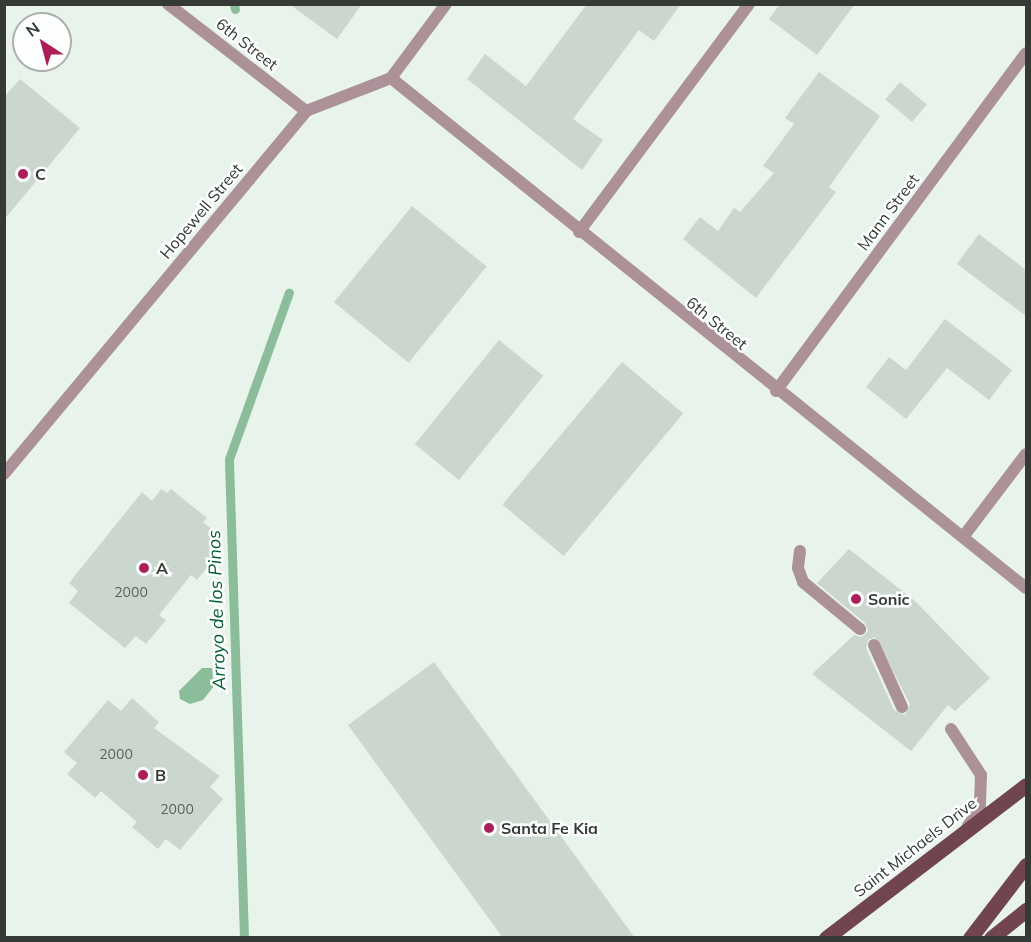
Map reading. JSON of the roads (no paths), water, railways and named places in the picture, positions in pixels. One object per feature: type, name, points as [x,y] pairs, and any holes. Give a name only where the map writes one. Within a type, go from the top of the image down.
[{"type":"main road","name":"Saint Michaels Drive","points":[[826,938],[1026,784]]},
{"type":"main road","points":[[970,938],[1026,865]]},
{"type":"main road","points":[[990,938],[1026,910]]},
{"type":"street","name":"6th Street","points":[[168,4],[306,111]]},
{"type":"street","points":[[391,78],[446,4]]},
{"type":"street","points":[[579,232],[749,4]]},
{"type":"street","name":"Mann Street","points":[[776,391],[1026,53]]},
{"type":"street","name":"6th Street","points":[[391,78],[776,391],[1026,588]]},
{"type":"street","name":"Hopewell Street","points":[[4,474],[306,111],[391,78]]},
{"type":"street","points":[[963,537],[1026,454]]},
{"type":"street","points":[[800,551],[798,568],[803,582],[860,629]]},
{"type":"street","points":[[874,645],[902,707]]},
{"type":"street","points":[[951,729],[981,775],[980,808],[965,831]]},
{"type":"waterway","name":"Arroyo de los Pinos","points":[[234,4],[235,9]]},
{"type":"waterway","name":"Arroyo de los Pinos","points":[[244,938],[229,459],[289,292]]},
{"type":"place","name":"C","points":[[23,174]]},
{"type":"place","name":"A","points":[[144,568]]},
{"type":"place","name":"Sonic","points":[[856,599]]},
{"type":"place","name":"B","points":[[143,775]]},
{"type":"place","name":"Santa Fe Kia","points":[[489,828]]}]
